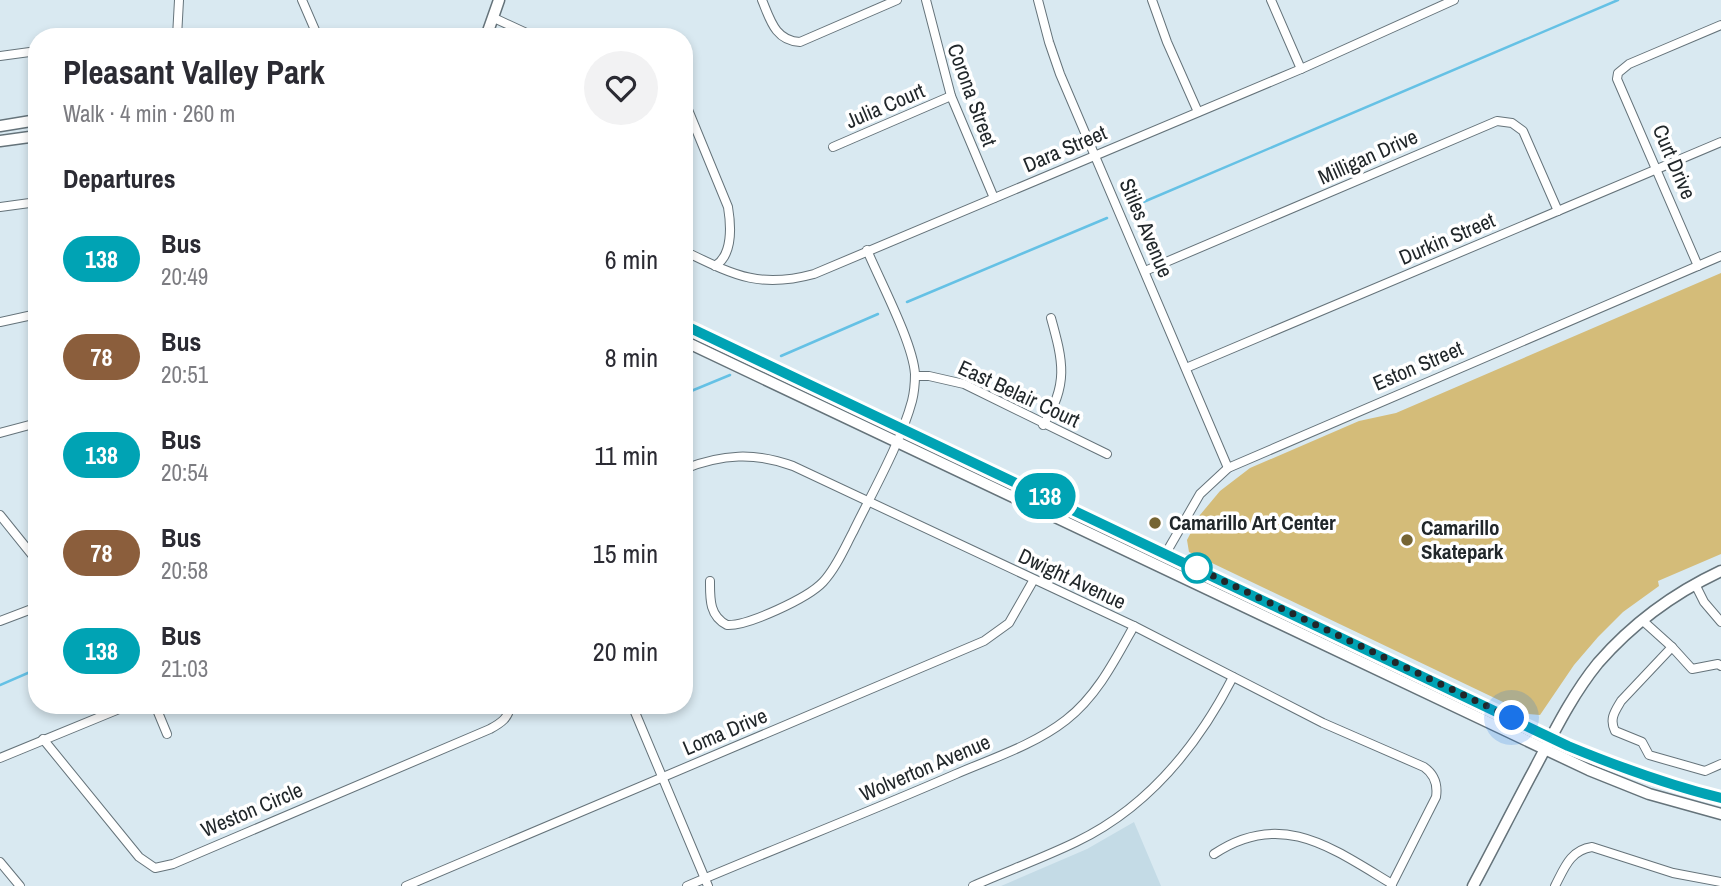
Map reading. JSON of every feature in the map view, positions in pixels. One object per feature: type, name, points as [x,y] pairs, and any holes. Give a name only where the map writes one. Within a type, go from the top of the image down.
[{"type":"main road","points":[[490,28],[499,0]]},
{"type":"main road","points":[[0,126],[28,121]]},
{"type":"main road","points":[[0,141],[28,137]]},
{"type":"main road","points":[[693,329],[1552,737],[1630,772],[1721,798]]},
{"type":"main road","points":[[693,345],[1545,749],[1649,794],[1721,814]]},
{"type":"main road","points":[[1159,566],[1166,553]]},
{"type":"main road","points":[[1473,886],[1545,749],[1586,679],[1610,650],[1642,620],[1695,584],[1721,571]]},
{"type":"street","points":[[177,28],[179,0]]},
{"type":"street","points":[[302,0],[314,28]]},
{"type":"street","points":[[762,0],[777,32],[791,41],[806,40],[897,0]]},
{"type":"street","name":"Corona Street","points":[[926,0],[951,96],[994,198]]},
{"type":"street","name":"Stiles Avenue","points":[[1038,0],[1060,74],[1228,468]]},
{"type":"street","points":[[1152,0],[1198,112]]},
{"type":"street","points":[[1271,0],[1301,69]]},
{"type":"street","name":"Dara Street","points":[[693,255],[744,278],[759,281],[794,279],[828,268],[1301,69],[1454,0]]},
{"type":"street","points":[[494,18],[516,28]]},
{"type":"street","name":"Curt Drive","points":[[1698,266],[1629,101],[1618,84],[1618,73],[1629,64],[1721,26]]},
{"type":"street","points":[[0,56],[28,52]]},
{"type":"street","name":"Julia Court","points":[[833,147],[951,96]]},
{"type":"street","name":"Milligan Drive","points":[[1145,271],[1497,121],[1512,123],[1522,131],[1558,211]]},
{"type":"street","points":[[693,122],[728,207],[729,239],[724,257],[715,266]]},
{"type":"street","name":"Durkin Street","points":[[1186,368],[1721,142]]},
{"type":"street","points":[[0,207],[28,202]]},
{"type":"street","points":[[710,581],[712,609],[718,619],[727,625],[747,621],[804,597],[829,575],[868,502],[902,429],[913,398],[915,376],[912,358],[867,250]]},
{"type":"street","name":"Eston Street","points":[[1166,553],[1200,494],[1228,468],[1721,256]]},
{"type":"street","points":[[1,318],[28,315]]},
{"type":"street","points":[[1043,425],[1058,400],[1062,372],[1061,354],[1051,318]]},
{"type":"street","name":"East Belair Court","points":[[915,376],[945,378],[964,384],[1107,454]]},
{"type":"street","points":[[0,433],[28,425]]},
{"type":"street","name":"Dwight Avenue","points":[[693,466],[718,458],[761,456],[793,466],[1033,581],[1134,626],[1323,723],[1424,767],[1434,777],[1437,785],[1436,797],[1391,885]]},
{"type":"street","points":[[0,515],[28,550]]},
{"type":"street","name":"Loma Drive","points":[[406,886],[984,641],[1009,623],[1033,581]]},
{"type":"street","points":[[1695,584],[1703,602],[1721,622]]},
{"type":"street","points":[[0,621],[28,610]]},
{"type":"street","points":[[1642,620],[1692,669],[1718,664],[1721,666]]},
{"type":"street","name":"Wolverton Avenue","points":[[687,886],[707,882],[1043,735],[1085,702],[1114,662],[1134,626]]},
{"type":"street","points":[[1672,647],[1621,701],[1612,724],[1615,731],[1642,742],[1649,755],[1706,771],[1721,764]]},
{"type":"street","points":[[972,886],[1078,841],[1114,819],[1138,800],[1193,744],[1233,677]]},
{"type":"street","points":[[0,758],[106,714]]},
{"type":"street","points":[[159,714],[167,734]]},
{"type":"street","name":"Weston Circle","points":[[43,739],[139,857],[155,868],[173,864],[490,729],[508,714]]},
{"type":"street","points":[[636,714],[707,882]]},
{"type":"street","points":[[1213,854],[1246,837],[1287,833],[1316,842],[1391,885]]},
{"type":"street","points":[[1555,886],[1570,858],[1578,851],[1597,848],[1673,873],[1721,882]]},
{"type":"street","points":[[0,862],[20,886]]},
{"type":"shaded area","points":[[1721,273],[1721,554],[1658,581],[1659,586],[1623,612],[1574,665],[1540,715],[1528,714],[1189,552],[1187,540],[1200,515],[1220,491],[1250,468],[1359,421],[1396,413]]},
{"type":"shaded area","points":[[1134,822],[1161,886],[1001,886],[1087,849]]},
{"type":"waterway","points":[[1134,206],[1618,0]]},
{"type":"waterway","points":[[907,302],[1107,218]]},
{"type":"waterway","points":[[781,356],[878,314]]},
{"type":"waterway","points":[[693,390],[730,375]]},
{"type":"waterway","points":[[0,685],[28,673]]},
{"type":"bus line","name":"138","points":[[693,329],[1568,746],[1665,784],[1721,798]]},
{"type":"place","name":"Camarillo Art Center","points":[[1155,523]]},
{"type":"place","name":"Camarillo Skatepark","points":[[1407,540]]},
{"type":"route","points":[[1197,568],[1188,564],[1512,718]]}]
